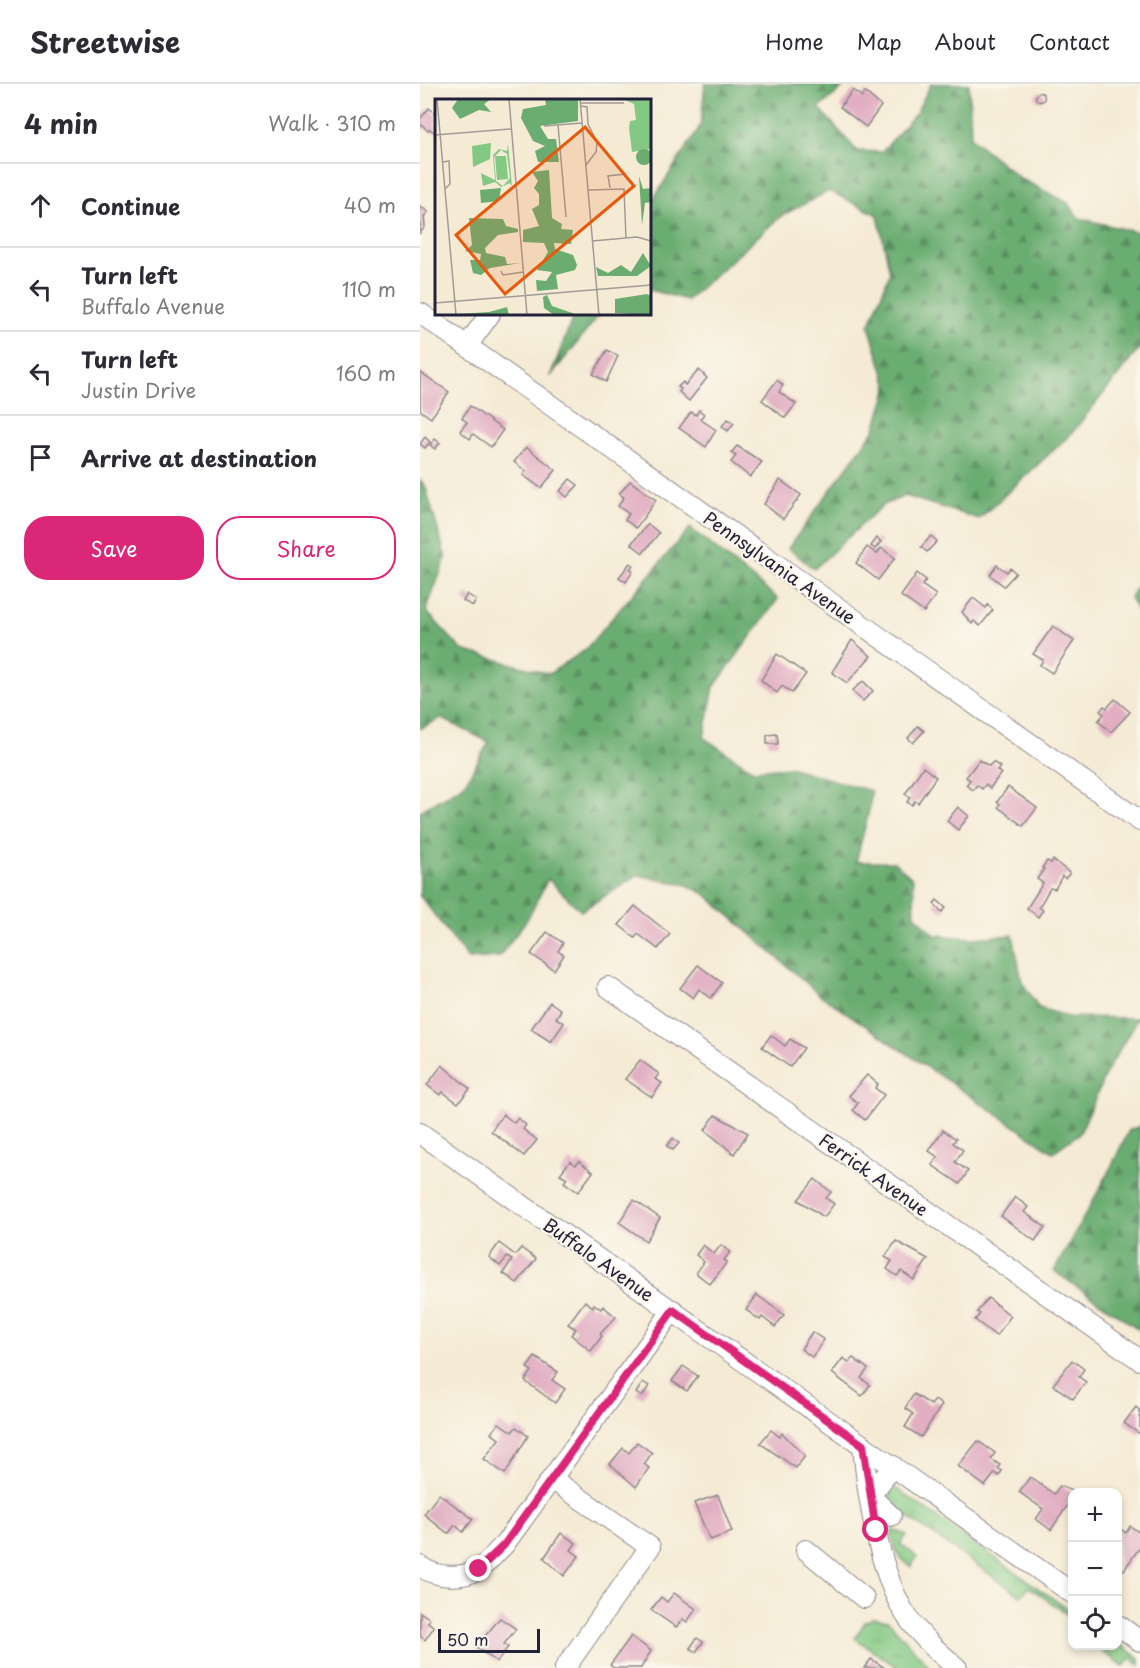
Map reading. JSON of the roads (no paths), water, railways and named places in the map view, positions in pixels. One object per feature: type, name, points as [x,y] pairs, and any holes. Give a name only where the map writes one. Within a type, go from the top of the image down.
[{"type":"street","name":"Pennsylvania Avenue","points":[[420,313],[1140,821]]},
{"type":"street","points":[[467,346],[489,315]]},
{"type":"street","name":"Ferrick Avenue","points":[[608,987],[1140,1360]]},
{"type":"street","name":"Buffalo Avenue","points":[[420,1133],[1068,1590]]},
{"type":"street","points":[[420,1566],[428,1572],[455,1576],[479,1569],[504,1545],[673,1310]]},
{"type":"street","points":[[863,1445],[876,1530],[894,1594],[906,1615],[929,1644],[957,1668]]},
{"type":"street","points":[[870,1496],[893,1466]]},
{"type":"street","points":[[552,1479],[650,1546],[565,1668]]},
{"type":"street","points":[[870,1496],[891,1516]]},
{"type":"street","points":[[806,1550],[864,1598]]},
{"type":"street","points":[[1122,1628],[1140,1641]]}]
